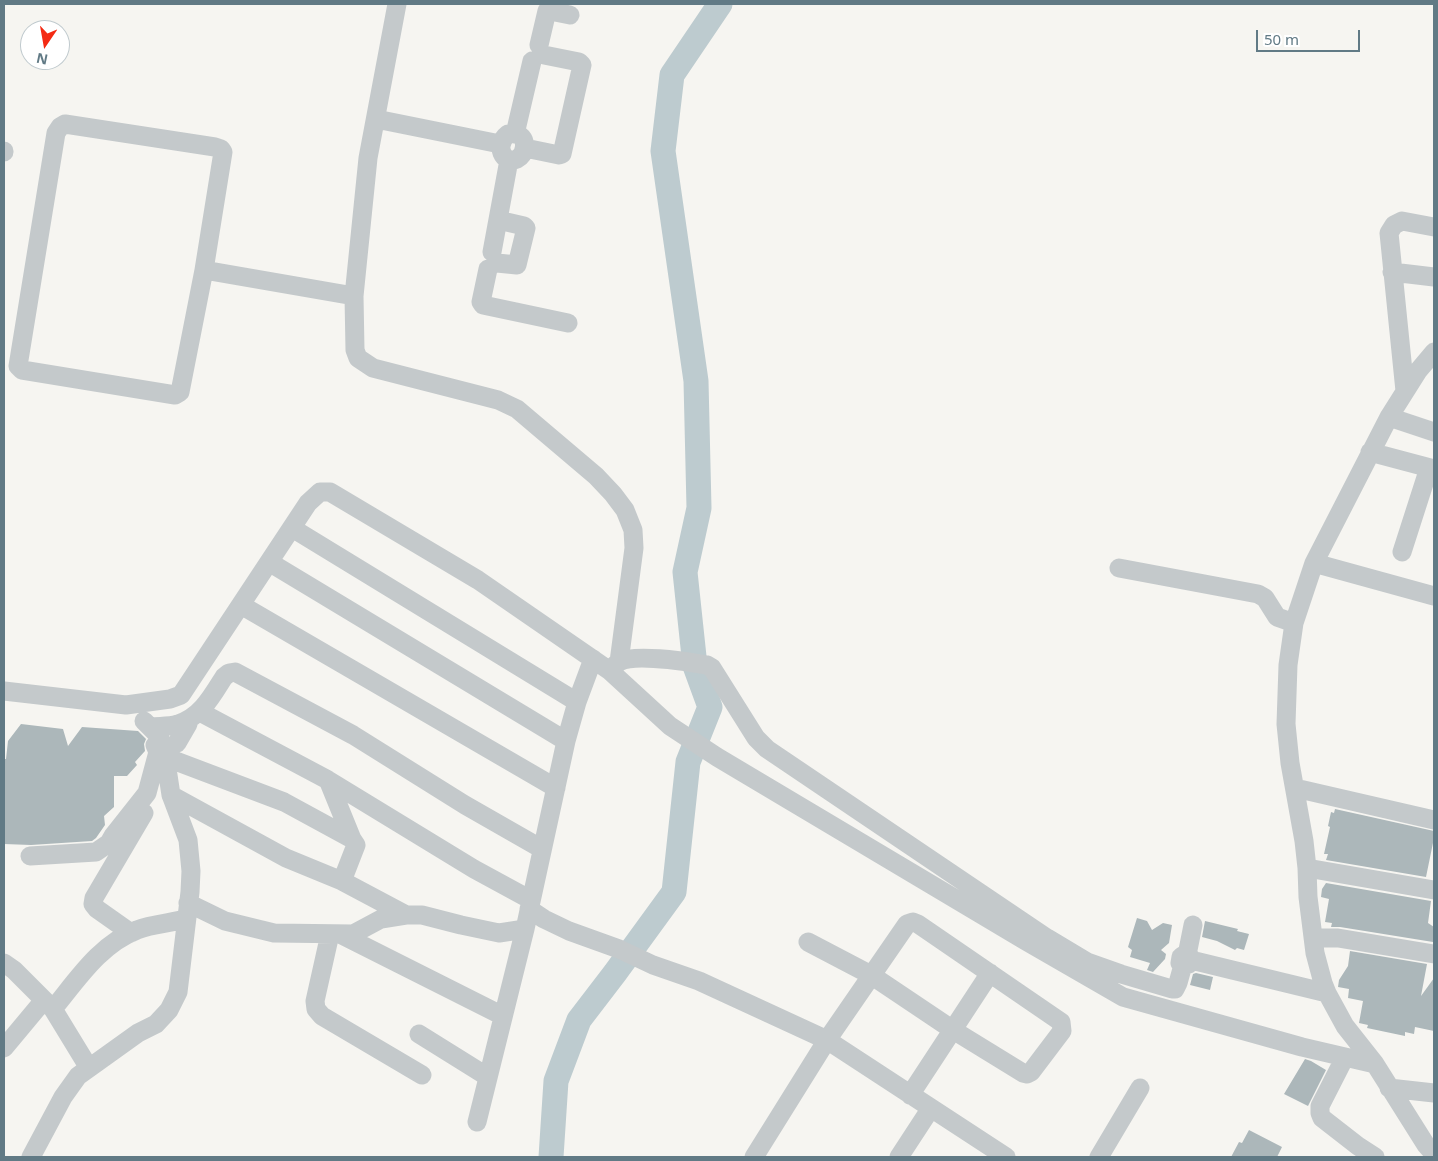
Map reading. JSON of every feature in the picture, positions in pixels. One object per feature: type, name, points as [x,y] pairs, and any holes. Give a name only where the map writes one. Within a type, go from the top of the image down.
[{"type":"street","points":[[397,4],[368,158],[354,296],[355,350],[358,358],[373,368],[498,400],[517,409],[596,476],[614,494],[625,510],[633,530],[634,548],[614,666]]},
{"type":"street","points":[[568,323],[483,305],[481,302],[492,261],[512,146],[538,54],[547,11],[570,15]]},
{"type":"street","points":[[376,118],[559,155],[563,152],[582,65],[579,62],[538,54]]},
{"type":"street","points":[[65,124],[222,149],[204,270],[180,392],[178,394],[166,394],[22,370],[18,366],[56,133],[60,126],[65,124]]},
{"type":"street","points":[[492,261],[517,266],[526,228],[498,220]]},
{"type":"street","points":[[1405,391],[1389,233],[1394,225],[1402,221],[1434,227]]},
{"type":"street","points":[[204,270],[354,296]]},
{"type":"street","points":[[1392,272],[1434,277]]},
{"type":"street","points":[[1434,352],[1418,371],[1388,417],[1314,563],[1294,623],[1288,665],[1286,724],[1290,763],[1304,841],[1315,953],[1322,983],[1345,1026],[1375,1064],[1426,1145],[1434,1154]]},
{"type":"street","points":[[1388,417],[1434,432]]},
{"type":"street","points":[[1370,452],[1432,468],[1402,552]]},
{"type":"street","points":[[4,691],[120,704],[170,699],[178,693],[241,605],[308,503],[320,492],[330,492],[478,580],[593,659],[614,666],[670,726],[717,757],[1123,997],[1302,1047],[1375,1064]]},
{"type":"street","points":[[292,528],[578,702]]},
{"type":"street","points":[[269,562],[566,741]]},
{"type":"street","points":[[1314,563],[1434,596]]},
{"type":"street","points":[[1119,568],[1258,594],[1265,598],[1277,617],[1294,623]]},
{"type":"street","points":[[241,605],[556,788]]},
{"type":"street","points":[[614,666],[628,659],[644,658],[705,664],[712,668],[760,744],[1047,938],[1087,962],[1121,974],[1172,989],[1175,988],[1187,960],[1193,925]]},
{"type":"street","points":[[477,1122],[525,929],[566,741],[593,659]]},
{"type":"street","points":[[31,1157],[63,1097],[78,1076],[138,1033],[156,1024],[169,1010],[178,992],[191,871],[188,840],[169,787],[171,750],[194,716],[229,673],[235,672],[353,736],[465,805],[542,849]]},
{"type":"street","points":[[120,704],[151,726],[159,736],[164,749],[171,750],[284,802],[352,839]]},
{"type":"street","points":[[30,856],[96,852],[109,843],[147,793],[158,752],[150,734],[120,704]]},
{"type":"street","points":[[151,726],[177,725],[194,716]]},
{"type":"street","points":[[194,716],[328,780],[530,904],[544,919],[569,931],[619,949],[653,965],[699,981],[827,1040],[1006,1157]]},
{"type":"street","points":[[328,780],[356,845],[342,881]]},
{"type":"street","points":[[169,787],[286,858],[342,881],[406,915]]},
{"type":"street","points":[[131,933],[97,909],[93,904],[94,898],[141,817],[169,787]]},
{"type":"street","points":[[1295,788],[1434,820]]},
{"type":"street","points":[[1307,868],[1434,890]]},
{"type":"street","points":[[4,1048],[100,953],[116,941],[138,930],[187,911],[274,933],[353,934],[381,919],[406,915],[422,915],[499,933],[525,929]]},
{"type":"street","points":[[754,1157],[827,1040],[871,975],[907,924],[912,922],[918,924],[1061,1022],[1062,1031],[1031,1072],[1028,1074],[1023,1073],[952,1030],[871,975],[808,942]]},
{"type":"street","points":[[335,934],[504,1016]]},
{"type":"street","points":[[335,934],[315,1001],[316,1008],[322,1016],[422,1075]]},
{"type":"street","points":[[1313,938],[1338,938],[1434,954]]},
{"type":"street","points":[[1187,960],[1327,994]]},
{"type":"street","points":[[4,963],[14,970],[48,1004],[89,1068]]},
{"type":"street","points":[[910,1095],[990,973]]},
{"type":"street","points":[[419,1034],[488,1077]]},
{"type":"street","points":[[1345,1057],[1320,1106],[1320,1113],[1322,1118],[1329,1124],[1375,1157]]},
{"type":"street","points":[[1099,1157],[1140,1088]]},
{"type":"street","points":[[1389,1088],[1434,1093]]},
{"type":"street","points":[[899,1157],[931,1108]]},
{"type":"building","points":[[21,724],[63,729],[68,746],[82,727],[138,731],[146,739],[144,744],[145,751],[135,762],[137,765],[127,776],[114,776],[114,807],[104,816],[105,825],[92,841],[31,845],[4,844],[4,759],[6,759],[8,741]]},
{"type":"building","points":[[1335,809],[1434,831],[1426,877],[1326,860],[1328,854],[1324,854],[1330,827],[1328,826],[1331,812],[1334,813]]},
{"type":"building","points":[[1326,883],[1431,901],[1428,923],[1434,927],[1433,942],[1331,927],[1332,923],[1325,922],[1329,899],[1321,897],[1322,889]]},
{"type":"building","points":[[1137,918],[1147,921],[1152,930],[1163,923],[1172,925],[1169,943],[1161,950],[1166,954],[1165,959],[1153,972],[1147,970],[1150,963],[1130,957],[1132,950],[1128,947]]},
{"type":"building","points":[[1205,921],[1238,929],[1237,931],[1249,934],[1244,950],[1237,948],[1235,950],[1217,941],[1202,937]]},
{"type":"building","points":[[1350,951],[1427,964],[1421,996],[1434,978],[1434,1031],[1415,1027],[1414,1034],[1405,1032],[1405,1036],[1367,1028],[1368,1025],[1359,1023],[1363,1001],[1348,998],[1349,989],[1338,987],[1339,980],[1348,966]]},
{"type":"building","points":[[1193,974],[1213,977],[1210,990],[1190,985]]},
{"type":"building","points":[[1305,1059],[1326,1070],[1308,1106],[1284,1094]]},
{"type":"building","points":[[1249,1130],[1282,1147],[1277,1157],[1231,1157],[1239,1142],[1242,1143]]},
{"type":"waterway","points":[[551,1157],[556,1081],[579,1020],[674,892],[688,762],[710,707],[695,666],[685,572],[699,508],[696,381],[663,151],[672,75],[720,4]]}]
